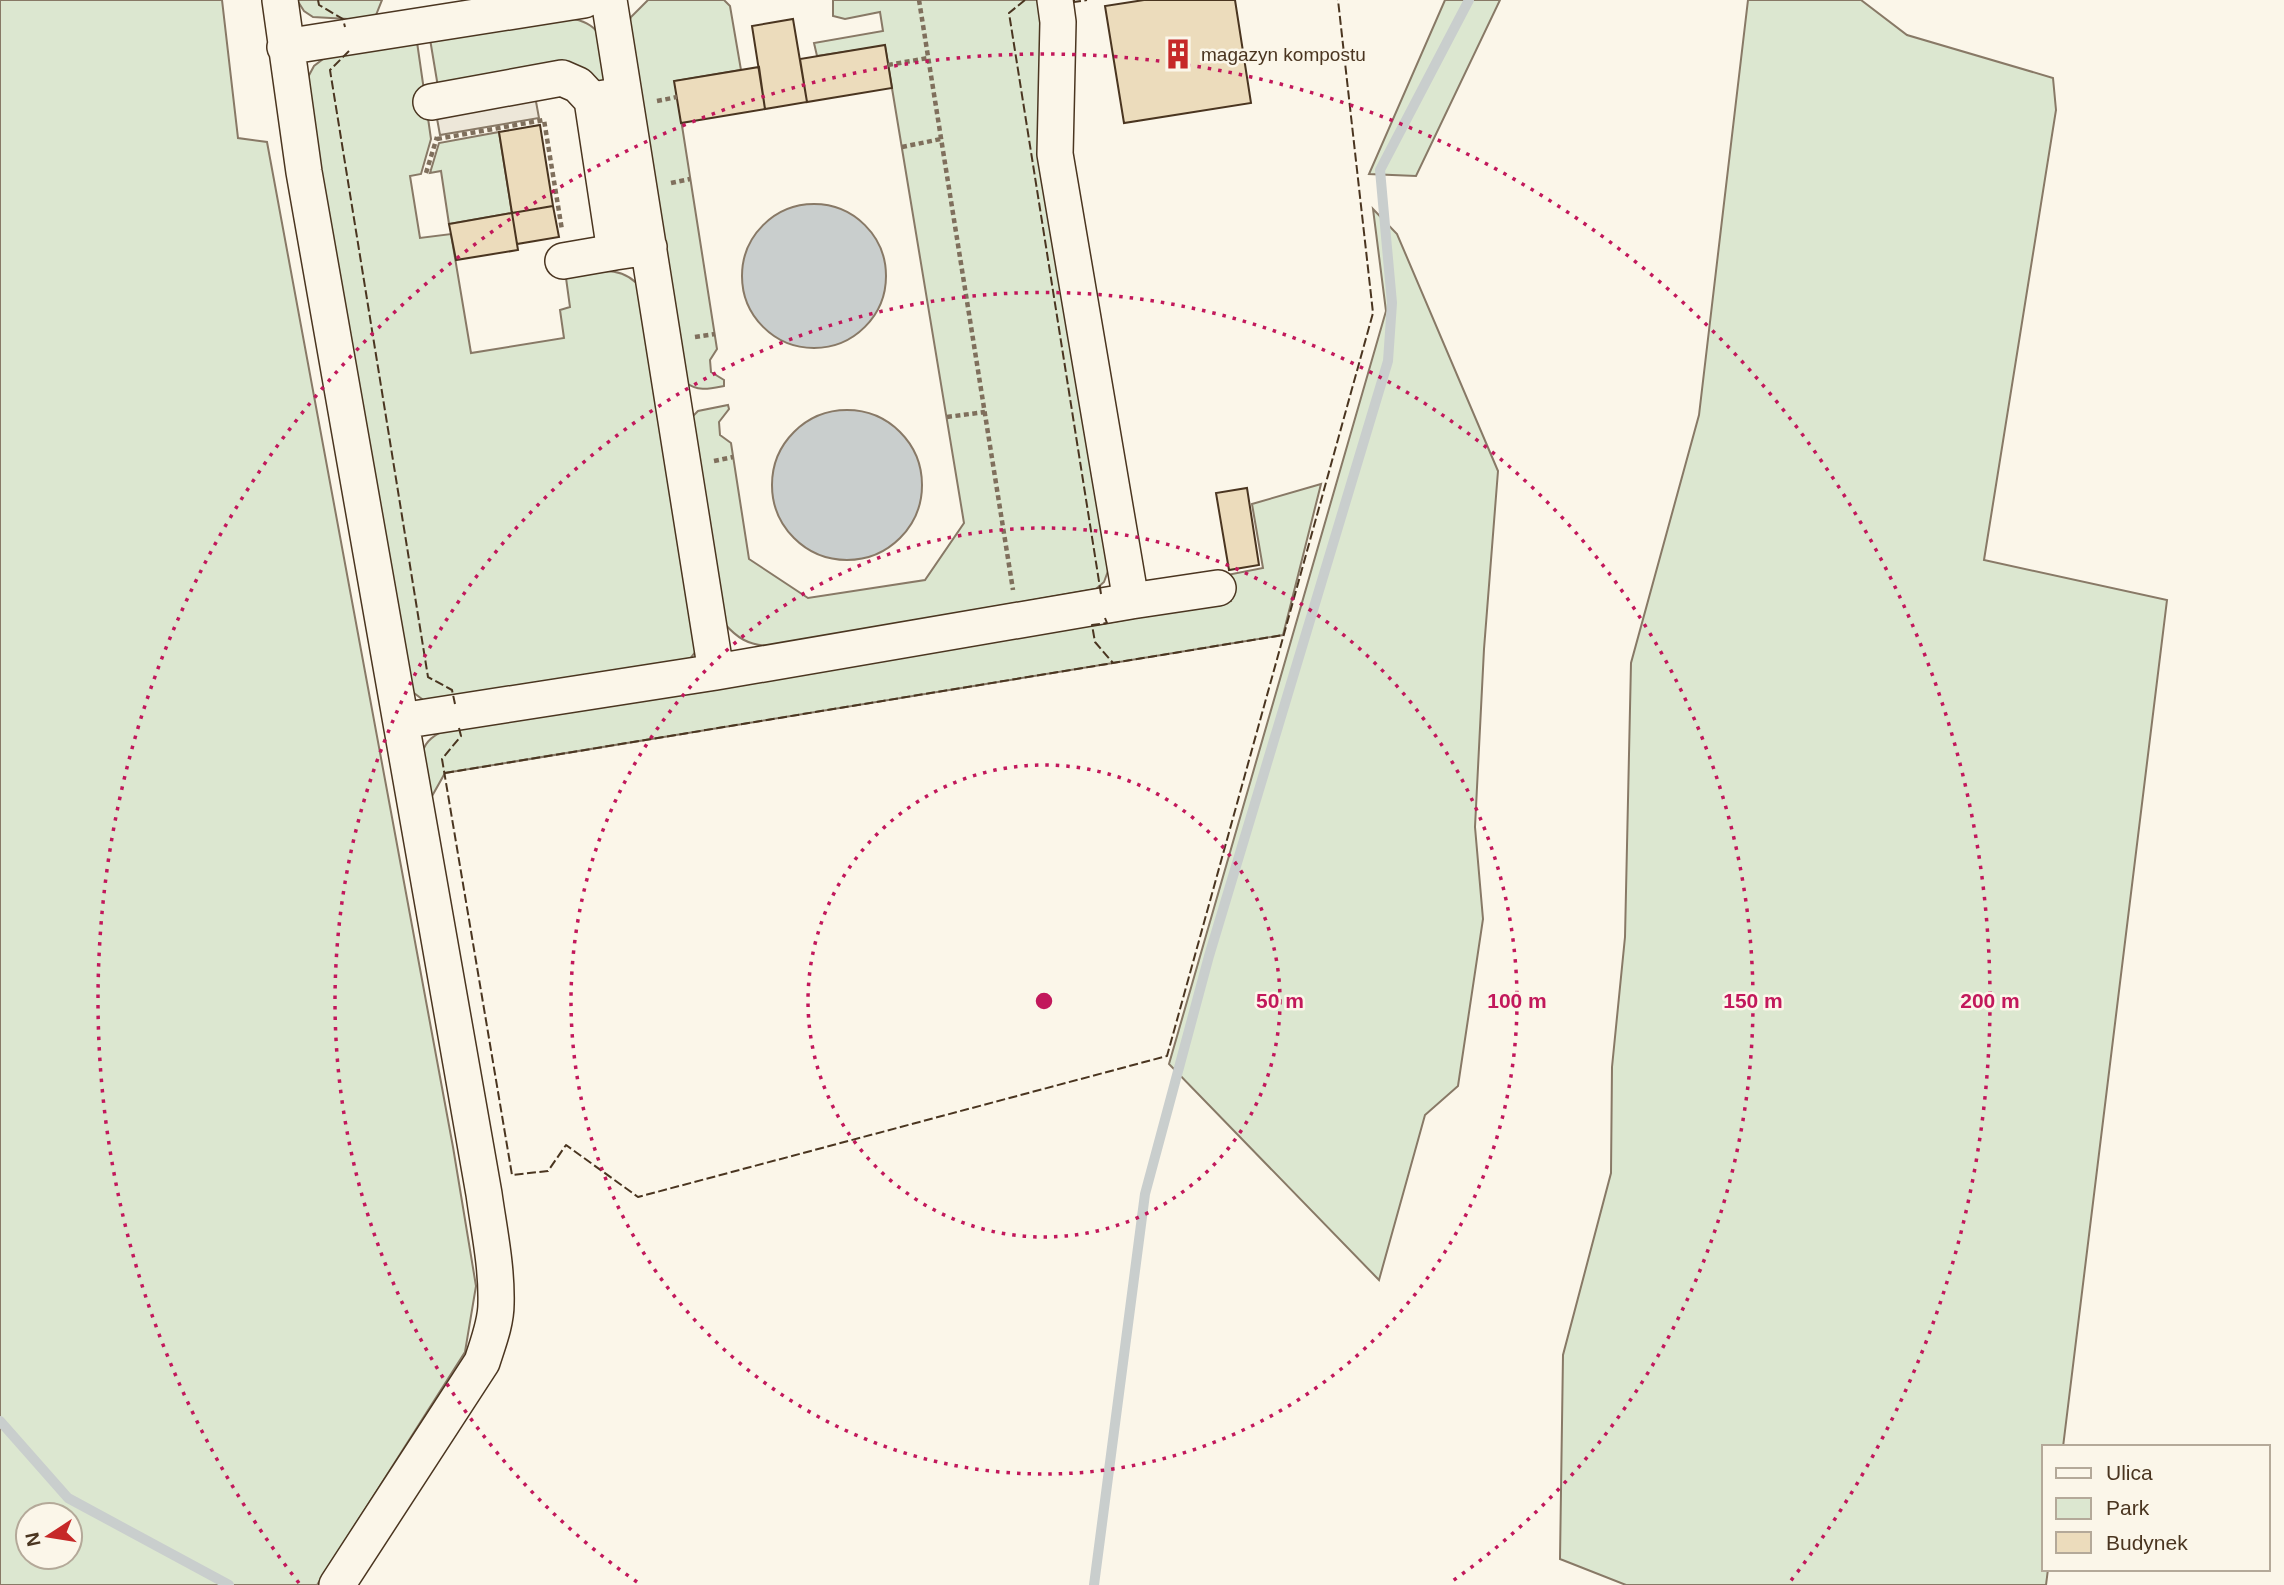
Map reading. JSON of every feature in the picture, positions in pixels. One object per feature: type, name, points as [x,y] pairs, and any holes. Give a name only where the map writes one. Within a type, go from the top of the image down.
[{"type":"street","points":[[280,0],[309,199],[484,1194],[496,1305],[482,1362],[337,1585]]},
{"type":"street","points":[[285,47],[400,15],[584,0]]},
{"type":"street","points":[[609,0],[716,672]]},
{"type":"street","points":[[1055,0],[1058,22],[1055,154],[1131,601]]},
{"type":"street","points":[[431,102],[562,78],[623,99]]},
{"type":"street","points":[[615,252],[623,99]]},
{"type":"street","points":[[565,261],[649,247]]},
{"type":"street","points":[[401,721],[716,672],[1218,588]]},
{"type":"path","points":[[919,0],[1018,620]]},
{"type":"path","points":[[888,65],[928,58]]},
{"type":"path","points":[[623,99],[677,97]]},
{"type":"path","points":[[437,139],[544,120],[565,261]]},
{"type":"path","points":[[902,147],[941,139]]},
{"type":"path","points":[[671,183],[691,179]]},
{"type":"path","points":[[696,337],[715,334]]},
{"type":"path","points":[[947,418],[985,412]]},
{"type":"path","points":[[715,460],[733,457]]},
{"type":"green space","points":[[0,0],[222,0],[238,138],[267,142],[453,1147],[476,1286],[465,1352],[317,1585],[0,1585]]},
{"type":"green space","points":[[297,0],[382,0],[376,15],[366,20],[313,17],[304,11]]},
{"type":"green space","points":[[648,0],[724,0],[730,6],[741,70],[675,81],[717,349],[710,360],[711,372],[724,380],[724,386],[704,389],[685,382],[627,28],[631,17]]},
{"type":"green space","points":[[833,0],[1039,0],[1108,571],[1104,582],[1096,589],[769,646],[744,640],[724,623],[690,419],[698,411],[728,405],[729,409],[719,422],[720,435],[731,443],[749,559],[808,598],[925,580],[964,523],[885,46],[817,56],[814,43],[883,31],[880,12],[845,19],[833,16]]},
{"type":"green space","points":[[1445,0],[1500,0],[1416,176],[1369,174]]},
{"type":"green space","points":[[1748,0],[1861,0],[1907,35],[2053,78],[2056,110],[1984,560],[2167,600],[2063,1445],[2042,1445],[2042,1571],[2048,1571],[2046,1585],[1626,1585],[1560,1559],[1563,1355],[1611,1173],[1612,1067],[1625,937],[1631,663],[1699,415]]},
{"type":"green space","points":[[565,18],[587,23],[599,34],[613,72],[603,85],[438,87],[430,39]]},
{"type":"green space","points":[[417,42],[431,139],[421,174],[410,176],[420,238],[451,234],[471,353],[564,338],[560,310],[570,307],[566,278],[598,272],[617,272],[626,275],[643,290],[696,651],[689,660],[426,702],[410,690],[400,671],[307,79],[314,66],[327,56]]},
{"type":"green space","points":[[499,132],[512,213],[449,224],[441,171],[430,173],[439,143]]},
{"type":"green space","points":[[1373,209],[1397,234],[1498,471],[1484,649],[1475,827],[1483,919],[1458,1086],[1425,1115],[1379,1280],[1169,1064],[1386,311]]},
{"type":"green space","points":[[1321,484],[1283,635],[445,773],[427,805],[421,765],[425,746],[443,731],[459,725],[1231,601],[1227,575],[1263,568],[1252,504]]},
{"type":"shaded area","points":[[535,96],[539,118],[440,135],[436,113]]},
{"type":"shaded area","points":[[814,204],[842,209],[865,225],[881,248],[886,276],[881,304],[865,327],[842,343],[814,348],[786,343],[763,327],[747,304],[742,276],[747,248],[763,225],[786,209]]},
{"type":"shaded area","points":[[847,410],[876,416],[900,432],[916,456],[922,485],[916,514],[900,538],[876,554],[847,560],[818,554],[794,538],[778,514],[772,485],[778,456],[794,432],[818,416]]},
{"type":"building","name":"magazyn kompostu","points":[[1144,0],[1235,0],[1251,103],[1124,123],[1105,6]]},
{"type":"building","points":[[793,19],[807,102],[765,109],[752,26]]},
{"type":"building","points":[[885,45],[892,88],[807,102],[800,59]]},
{"type":"building","points":[[759,67],[765,109],[681,123],[674,81]]},
{"type":"building","points":[[540,125],[553,206],[512,213],[499,132]]},
{"type":"building","points":[[553,206],[559,237],[517,244],[512,213]]},
{"type":"building","points":[[512,213],[518,250],[456,260],[449,224]]},
{"type":"building","points":[[1247,488],[1259,565],[1229,570],[1216,493]]},
{"type":"waterway","points":[[1094,1585],[1145,1194],[1209,956],[1388,361],[1392,303],[1380,170],[1469,0]]},
{"type":"waterway","points":[[0,1421],[68,1498],[229,1585]]},
{"type":"fence","points":[[318,0],[319,5],[343,19],[345,27]]},
{"type":"fence","points":[[1025,0],[1009,13],[1101,594]]},
{"type":"fence","points":[[1074,0],[1087,0]]},
{"type":"fence","points":[[459,728],[461,736],[442,759],[512,1175],[548,1171],[566,1145],[638,1197],[1167,1056],[1373,313],[1338,0]]},
{"type":"fence","points":[[349,51],[330,70],[428,677],[452,690],[455,704]]},
{"type":"fence","points":[[1105,618],[1107,623],[1092,625],[1095,642],[1113,663]]},
{"type":"fence","points":[[445,773],[1283,635]]},
{"type":"place","name":"magazyn kompostu","points":[[1178,54]]}]
